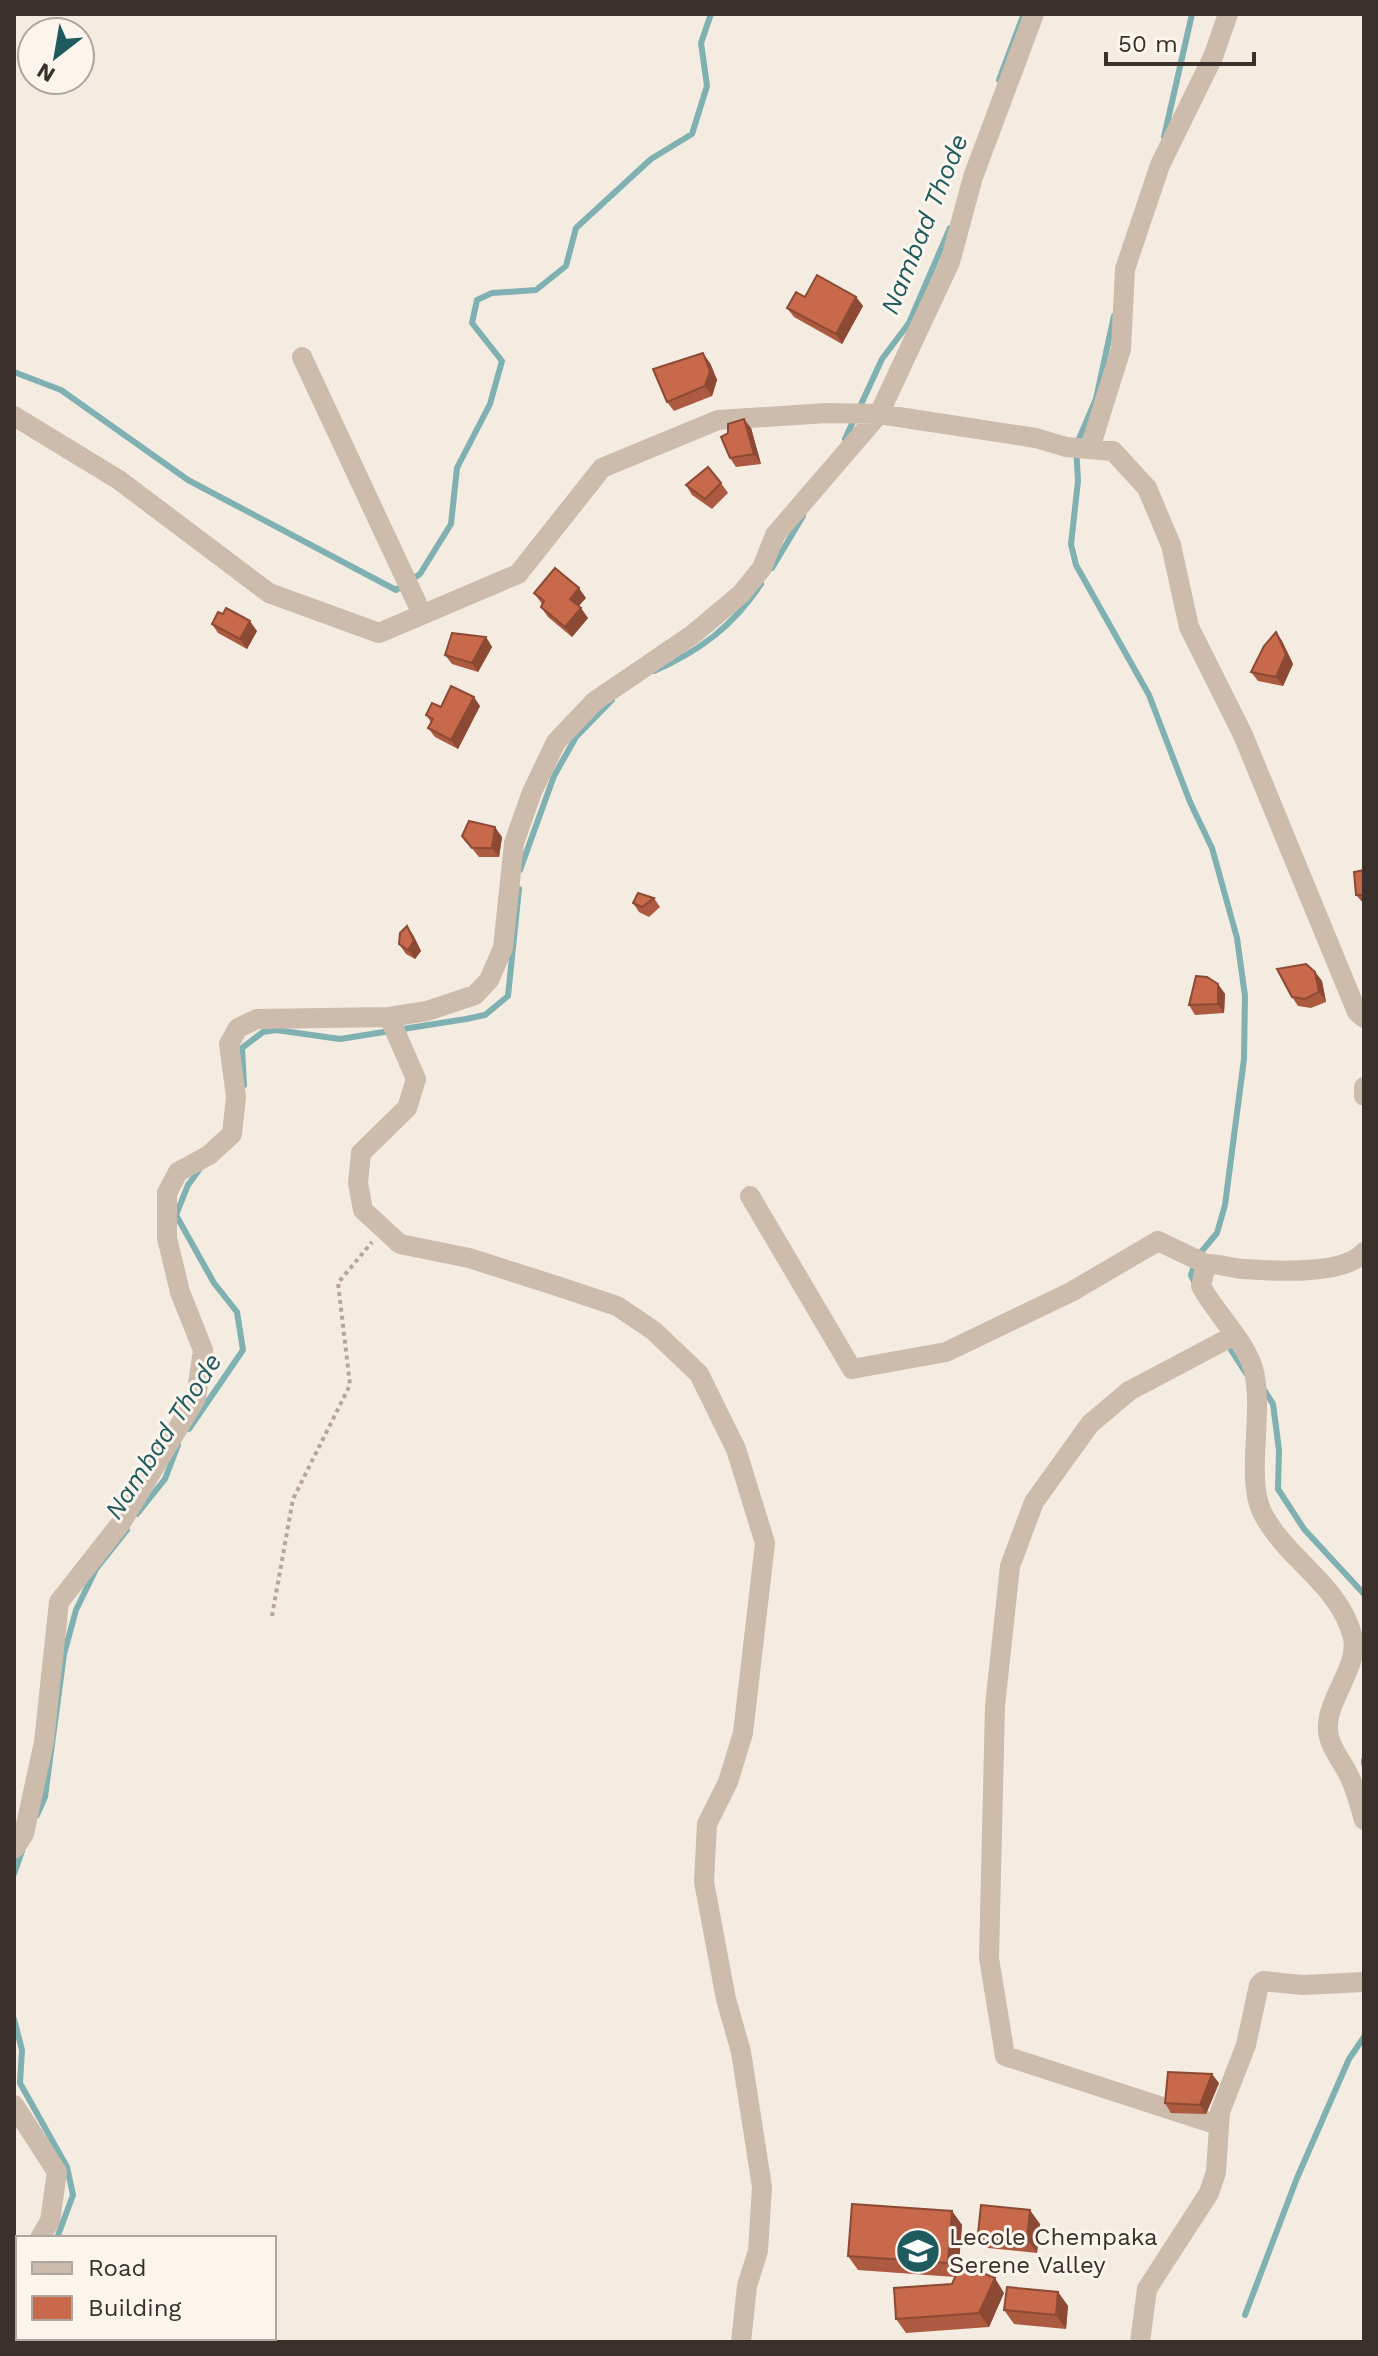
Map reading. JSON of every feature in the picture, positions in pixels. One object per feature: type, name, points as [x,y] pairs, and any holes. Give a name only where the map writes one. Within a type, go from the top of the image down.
[{"type":"street","points":[[14,1849],[24,1834],[44,1742],[59,1602],[121,1523],[196,1398],[203,1350],[180,1292],[167,1238],[167,1193],[178,1172],[209,1155],[232,1134],[236,1097],[229,1044],[238,1028],[257,1019],[389,1017],[427,1011],[475,995],[489,980],[503,948],[514,843],[532,792],[556,742],[595,701],[692,635],[741,594],[762,568],[775,535],[873,414],[950,262],[973,177],[1034,14]]},
{"type":"street","points":[[1082,447],[1121,349],[1125,269],[1160,165],[1213,57],[1228,14]]},
{"type":"street","points":[[302,357],[422,614]]},
{"type":"street","points":[[14,416],[119,480],[269,593],[379,633],[518,574],[602,468],[718,420],[827,413],[873,414],[1113,451],[1147,488],[1171,545],[1189,627],[1243,735],[1357,1012],[1364,1018]]},
{"type":"street","points":[[389,1017],[416,1079],[407,1108],[361,1153],[358,1177],[363,1210],[381,1231],[400,1244],[491,1265],[617,1306],[683,1355],[699,1374],[736,1449],[765,1543],[743,1733],[728,1782],[707,1824],[704,1882],[726,1999],[741,2052],[762,2187],[758,2251],[747,2286],[741,2342]]},
{"type":"street","points":[[1364,1087],[1364,1096]]},
{"type":"street","points":[[750,1196],[852,1369],[946,1352],[1071,1292],[1158,1241],[1206,1264],[1227,1267],[1323,1268],[1350,1264],[1364,1252]]},
{"type":"street","points":[[1206,1264],[1201,1286],[1253,1367],[1257,1406],[1255,1481],[1261,1509],[1297,1560],[1324,1583],[1347,1619],[1354,1642],[1328,1725],[1332,1745],[1351,1780],[1364,1820]]},
{"type":"street","points":[[1218,2125],[1005,2056],[989,1958],[995,1706],[1010,1566],[1034,1502],[1090,1424],[1129,1391],[1233,1336]]},
{"type":"street","points":[[1140,2342],[1147,2289],[1209,2193],[1216,2172],[1218,2125],[1246,2045],[1251,1988],[1263,1981],[1303,1985],[1364,1982]]},
{"type":"street","points":[[14,2105],[57,2172],[50,2221],[41,2236]]},
{"type":"path","points":[[272,1616],[293,1499],[350,1385],[338,1283],[381,1231]]},
{"type":"building","points":[[817,275],[856,297],[836,334],[787,308],[796,292],[805,297]]},
{"type":"building","points":[[703,353],[710,371],[705,386],[667,402],[653,369]]},
{"type":"building","points":[[744,419],[754,454],[730,458],[721,437],[728,433],[728,424]]},
{"type":"building","points":[[708,467],[721,483],[705,499],[686,485]]},
{"type":"building","points":[[555,568],[579,588],[570,599],[581,608],[565,627],[541,607],[544,601],[534,593]]},
{"type":"building","points":[[226,608],[250,621],[240,639],[212,624],[218,612],[223,614]]},
{"type":"building","points":[[1276,632],[1286,654],[1276,677],[1251,672],[1264,646]]},
{"type":"building","points":[[452,633],[486,637],[472,663],[445,655]]},
{"type":"building","points":[[451,686],[474,697],[451,740],[428,728],[433,719],[426,715],[432,703],[441,707]]},
{"type":"building","points":[[469,821],[495,827],[492,848],[472,848],[462,836]]},
{"type":"building","points":[[1364,870],[1364,895],[1356,895],[1354,872]]},
{"type":"building","points":[[638,893],[654,898],[642,907],[633,903]]},
{"type":"building","points":[[407,926],[414,941],[408,950],[399,944],[400,933]]},
{"type":"building","points":[[1306,964],[1315,972],[1319,992],[1305,999],[1292,997],[1277,969]]},
{"type":"building","points":[[1196,976],[1207,977],[1218,984],[1218,1004],[1189,1005]]},
{"type":"building","points":[[1168,2072],[1212,2074],[1200,2105],[1165,2103]]},
{"type":"building","name":"Lecole Chempaka Serene Valley","points":[[852,2204],[952,2211],[948,2263],[848,2256]]},
{"type":"building","points":[[981,2205],[1030,2210],[1027,2239],[978,2234]]},
{"type":"building","points":[[961,2264],[995,2278],[979,2313],[896,2319],[894,2288],[952,2284]]},
{"type":"building","points":[[1007,2287],[1058,2292],[1056,2315],[1004,2310]]},
{"type":"waterway","points":[[14,372],[61,390],[188,480],[396,590],[420,574],[451,524],[457,468],[490,404],[502,361],[472,323],[477,300],[492,293],[536,290],[566,266],[576,228],[651,159],[692,134],[707,86],[701,43],[711,14]]},
{"type":"waterway","points":[[1164,137],[1192,14]]},
{"type":"waterway","name":"Nambad Thode","points":[[999,80],[1023,16]]},
{"type":"waterway","name":"Nambad Thode","points":[[845,439],[882,359],[909,323],[950,228]]},
{"type":"waterway","points":[[1114,316],[1096,399],[1076,446],[1078,481],[1071,544],[1076,565],[1149,695],[1190,802],[1212,848],[1237,938],[1245,996],[1244,1059],[1225,1205],[1217,1233],[1197,1257],[1191,1275],[1196,1286]]},
{"type":"waterway","name":"Nambad Thode","points":[[772,568],[803,516]]},
{"type":"waterway","name":"Nambad Thode","points":[[654,671],[714,636],[739,612],[761,584]]},
{"type":"waterway","name":"Nambad Thode","points":[[520,870],[554,776],[576,737],[612,700]]},
{"type":"waterway","name":"Nambad Thode","points":[[244,1085],[242,1048],[263,1032],[276,1030],[340,1039],[485,1015],[508,996],[519,889]]},
{"type":"waterway","name":"Nambad Thode","points":[[189,1429],[243,1350],[237,1312],[214,1283],[176,1215],[188,1185],[199,1170]]},
{"type":"waterway","points":[[1226,1342],[1246,1373]]},
{"type":"waterway","points":[[1263,1388],[1273,1404],[1279,1450],[1278,1489],[1304,1529],[1364,1594]]},
{"type":"waterway","name":"Nambad Thode","points":[[137,1514],[165,1479],[178,1445]]},
{"type":"waterway","name":"Nambad Thode","points":[[37,1815],[45,1797],[64,1654],[76,1610],[96,1569],[127,1530]]},
{"type":"waterway","name":"Nambad Thode","points":[[14,1874],[22,1851]]},
{"type":"waterway","name":"Nambad Thode","points":[[14,2019],[22,2050],[20,2083],[67,2167],[73,2195],[58,2236]]},
{"type":"waterway","points":[[1245,2315],[1297,2178],[1349,2059],[1364,2037]]},
{"type":"place","name":"Lecole Chempaka Serene Valley","points":[[918,2251]]}]
